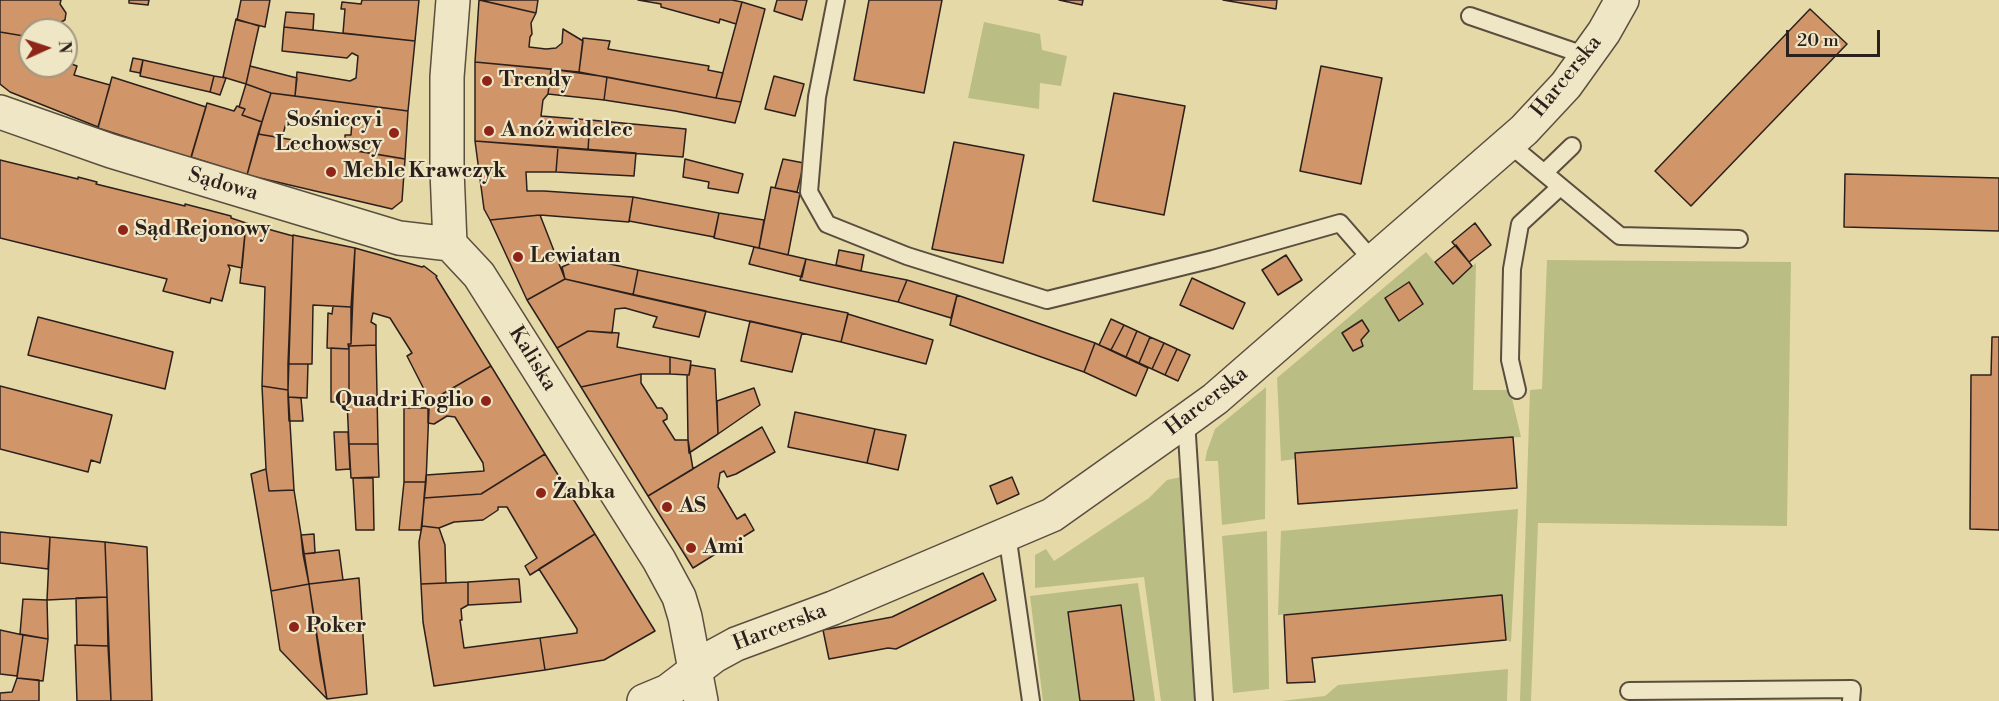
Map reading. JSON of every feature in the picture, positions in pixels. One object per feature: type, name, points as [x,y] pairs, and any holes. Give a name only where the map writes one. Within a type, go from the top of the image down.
[{"type":"street","points":[[450,244],[447,77],[453,0]]},
{"type":"street","name":"Harcerska","points":[[644,701],[668,691],[698,686],[714,656],[736,644],[833,608],[1052,515],[1186,420],[1215,399],[1509,143],[1566,85],[1604,32],[1622,0]]},
{"type":"street","name":"Sądowa","points":[[0,112],[111,152],[399,238],[450,244]]},
{"type":"street","name":"Kaliska","points":[[450,244],[479,275],[659,560],[679,597],[698,686]]},
{"type":"lane","points":[[836,0],[817,97],[809,192],[827,224],[907,256],[1047,300],[1212,260],[1340,223],[1373,261]]},
{"type":"lane","points":[[1470,15],[1587,56]]},
{"type":"lane","points":[[1509,143],[1620,236],[1739,239]]},
{"type":"lane","points":[[1544,173],[1572,146]]},
{"type":"lane","points":[[1517,390],[1510,360],[1512,269],[1520,224],[1560,187]]},
{"type":"lane","points":[[1186,420],[1204,701]]},
{"type":"lane","points":[[1007,534],[1031,701]]},
{"type":"lane","points":[[1629,691],[1852,689],[1851,701]]},
{"type":"green space","points":[[984,22],[1040,34],[1042,50],[1067,56],[1061,86],[1040,83],[1039,109],[968,98]]},
{"type":"green space","points":[[1426,252],[1453,284],[1476,263],[1473,390],[1510,390],[1521,437],[1295,453],[1295,459],[1281,461],[1277,378]]},
{"type":"green space","points":[[1547,260],[1791,262],[1787,526],[1538,523],[1531,701],[1520,701],[1530,390],[1542,389]]},
{"type":"green space","points":[[1266,387],[1265,519],[1222,525],[1218,461],[1205,461],[1207,451],[1215,429]]},
{"type":"green space","points":[[1181,477],[1196,701],[1161,701],[1144,577],[1035,588],[1035,555],[1046,549],[1054,561],[1149,498],[1167,480]]},
{"type":"green space","points":[[1518,509],[1511,642],[1506,640],[1502,595],[1278,615],[1281,531]]},
{"type":"green space","points":[[1267,531],[1269,689],[1233,693],[1222,536]]},
{"type":"green space","points":[[1138,583],[1155,701],[1043,701],[1030,596]]},
{"type":"green space","points":[[1508,669],[1507,701],[1281,701],[1325,696],[1338,685]]},
{"type":"building","points":[[0,0],[61,0],[60,4],[66,13],[65,18],[18,18],[18,35],[0,32]]},
{"type":"building","points":[[129,0],[149,0],[148,5],[129,3]]},
{"type":"building","points":[[241,0],[270,0],[265,27],[237,20]]},
{"type":"building","points":[[362,0],[419,0],[415,41],[343,33],[345,9],[341,9],[342,2],[361,4]]},
{"type":"building","points":[[479,0],[536,13],[531,23],[532,34],[529,47],[556,48],[562,43],[563,29],[583,41],[579,72],[475,62]]},
{"type":"building","points":[[480,0],[538,0],[536,13]]},
{"type":"building","points":[[638,0],[732,0],[742,2],[736,24],[720,19],[719,23],[661,7],[661,4]]},
{"type":"building","points":[[777,0],[807,0],[802,20],[774,11]]},
{"type":"building","points":[[869,0],[942,0],[924,93],[854,80]]},
{"type":"building","points":[[1059,0],[1083,0],[1082,5]]},
{"type":"building","points":[[1223,0],[1277,0],[1276,9]]},
{"type":"building","points":[[742,2],[765,9],[741,102],[716,98]]},
{"type":"building","points":[[1810,9],[1847,44],[1691,206],[1655,171]]},
{"type":"building","points":[[286,12],[314,14],[313,30],[284,27]]},
{"type":"building","points":[[236,19],[259,26],[246,84],[223,77]]},
{"type":"building","points":[[284,27],[415,41],[408,111],[295,96],[297,72],[350,81],[356,78],[358,56],[352,53],[347,58],[282,51]]},
{"type":"building","points":[[0,32],[18,35],[18,78],[78,78],[78,76],[110,85],[98,127],[10,92],[0,84]]},
{"type":"building","points":[[583,38],[610,41],[608,49],[709,66],[708,70],[723,73],[716,98],[579,72]]},
{"type":"building","points":[[133,58],[143,60],[140,73],[130,71]]},
{"type":"building","points":[[143,60],[214,76],[210,92],[140,76]]},
{"type":"building","points":[[475,62],[551,69],[548,94],[543,100],[541,116],[590,120],[588,150],[475,141]]},
{"type":"building","points":[[250,66],[297,78],[295,96],[271,93],[246,84]]},
{"type":"building","points":[[1321,66],[1382,78],[1361,184],[1300,171]]},
{"type":"building","points":[[551,69],[607,77],[604,100],[548,94]]},
{"type":"building","points":[[214,76],[226,78],[220,95],[210,92]]},
{"type":"building","points":[[774,76],[804,84],[795,116],[765,109]]},
{"type":"building","points":[[112,77],[206,107],[191,158],[98,128]]},
{"type":"building","points":[[607,77],[741,102],[735,123],[604,100]]},
{"type":"building","points":[[246,84],[271,93],[262,122],[242,115],[245,109],[239,107]]},
{"type":"building","points":[[271,93],[408,111],[405,159],[350,150],[350,142],[345,142],[345,135],[351,135],[352,121],[288,116],[282,138],[258,134]]},
{"type":"building","points":[[1114,93],[1185,106],[1164,215],[1093,201]]},
{"type":"building","points":[[207,103],[234,111],[237,106],[245,109],[242,115],[262,122],[247,175],[191,157]]},
{"type":"building","points":[[590,120],[686,129],[683,157],[588,150]]},
{"type":"building","points":[[258,134],[405,159],[402,201],[392,209],[247,175]]},
{"type":"building","points":[[475,141],[558,147],[556,172],[526,172],[527,191],[633,197],[629,222],[540,215],[490,220],[484,209]]},
{"type":"building","points":[[954,142],[1024,155],[1003,263],[932,249]]},
{"type":"building","points":[[558,147],[636,153],[634,176],[556,172]]},
{"type":"building","points":[[685,159],[743,174],[738,193],[708,188],[709,182],[683,177]]},
{"type":"building","points":[[783,159],[804,163],[797,192],[775,188]]},
{"type":"building","name":"Sąd Rejonowy","points":[[0,160],[78,179],[78,177],[97,182],[96,184],[231,216],[231,218],[246,223],[242,268],[228,265],[230,269],[222,301],[211,298],[210,303],[163,291],[167,279],[0,238]]},
{"type":"building","points":[[1845,174],[1999,178],[1999,231],[1844,227]]},
{"type":"building","points":[[771,187],[800,193],[788,255],[759,248]]},
{"type":"building","points":[[633,197],[719,213],[714,237],[629,221]]},
{"type":"building","points":[[719,213],[764,220],[759,248],[714,238]]},
{"type":"building","points":[[540,215],[565,279],[527,300],[490,220]]},
{"type":"building","points":[[246,223],[293,236],[288,390],[262,386],[265,287],[240,283]]},
{"type":"building","points":[[1475,223],[1491,245],[1469,262],[1452,242]]},
{"type":"building","points":[[293,235],[355,248],[351,307],[313,305],[312,364],[288,364]]},
{"type":"building","points":[[1456,245],[1472,266],[1453,284],[1435,262]]},
{"type":"building","points":[[754,247],[806,259],[802,277],[749,264]]},
{"type":"building","points":[[355,248],[424,266],[437,276],[491,366],[430,401],[407,356],[412,353],[390,318],[373,313],[371,322],[376,325],[376,345],[349,346],[348,344],[351,344]]},
{"type":"building","points":[[839,250],[864,255],[861,271],[836,265]]},
{"type":"building","points":[[1286,255],[1302,280],[1278,295],[1262,270]]},
{"type":"building","points":[[582,258],[638,270],[633,295],[565,279],[562,267]]},
{"type":"building","points":[[806,259],[907,280],[898,302],[800,280]]},
{"type":"building","points":[[638,270],[848,313],[841,342],[633,295]]},
{"type":"building","points":[[1192,278],[1245,303],[1233,329],[1180,305]]},
{"type":"building","points":[[565,279],[706,311],[699,337],[653,327],[657,317],[625,308],[615,309],[612,333],[588,331],[557,348],[527,300]]},
{"type":"building","points":[[907,280],[957,295],[951,318],[898,302]]},
{"type":"building","points":[[1409,282],[1423,304],[1399,321],[1385,298]]},
{"type":"building","points":[[957,295],[1095,343],[1084,372],[950,325]]},
{"type":"building","points":[[333,306],[351,307],[349,349],[327,348],[328,313],[332,314]]},
{"type":"building","points":[[848,314],[933,340],[926,364],[841,342]]},
{"type":"building","points":[[38,317],[173,352],[165,389],[28,355]]},
{"type":"building","points":[[1111,319],[1124,325],[1111,350],[1099,345]]},
{"type":"building","points":[[1362,320],[1369,331],[1361,340],[1363,346],[1353,351],[1342,333]]},
{"type":"building","points":[[750,321],[802,333],[792,372],[741,361]]},
{"type":"building","points":[[1124,325],[1137,331],[1126,357],[1111,350]]},
{"type":"building","points":[[588,331],[619,333],[617,347],[670,357],[670,374],[641,374],[581,387],[557,348]]},
{"type":"building","points":[[1137,331],[1150,337],[1139,363],[1126,357]]},
{"type":"building","points":[[1150,337],[1164,343],[1152,369],[1139,363]]},
{"type":"building","points":[[1992,337],[1999,337],[1999,530],[1970,529],[1971,375],[1991,375]]},
{"type":"building","points":[[1095,343],[1148,368],[1136,396],[1084,372]]},
{"type":"building","points":[[1164,343],[1177,349],[1165,375],[1152,369]]},
{"type":"building","points":[[376,345],[378,444],[349,444],[347,401],[349,400],[349,346]]},
{"type":"building","points":[[331,348],[349,349],[349,400],[347,402],[331,402]]},
{"type":"building","points":[[1177,349],[1190,355],[1178,381],[1165,375]]},
{"type":"building","points":[[670,357],[691,361],[689,375],[670,374]]},
{"type":"building","points":[[288,364],[308,364],[307,398],[288,397]]},
{"type":"building","points":[[691,365],[715,369],[718,434],[689,453],[687,375],[689,375]]},
{"type":"building","points":[[491,366],[545,454],[481,494],[424,498],[426,475],[484,471],[483,463],[455,417],[447,416],[434,424],[428,423],[428,404]]},
{"type":"building","points":[[641,374],[641,383],[657,408],[662,408],[667,415],[667,419],[663,421],[675,440],[688,440],[693,469],[648,496],[581,387]]},
{"type":"building","points":[[0,386],[112,415],[100,463],[91,460],[88,472],[0,449]]},
{"type":"building","points":[[262,386],[288,390],[294,490],[269,491]]},
{"type":"building","points":[[754,388],[760,405],[718,434],[717,401]]},
{"type":"building","points":[[288,397],[301,398],[303,421],[289,421]]},
{"type":"building","points":[[404,408],[429,408],[426,482],[404,482]]},
{"type":"building","points":[[795,412],[875,429],[867,463],[788,447]]},
{"type":"building","points":[[762,427],[775,452],[736,474],[727,477],[724,471],[720,473],[718,487],[737,519],[745,514],[754,530],[693,568],[648,496]]},
{"type":"building","points":[[875,429],[906,435],[898,470],[867,463]]},
{"type":"building","points":[[334,432],[348,432],[350,469],[336,470]]},
{"type":"building","points":[[1513,437],[1517,488],[1298,504],[1295,453]]},
{"type":"building","points":[[349,444],[378,444],[379,477],[351,478]]},
{"type":"building","points":[[545,454],[595,534],[530,575],[525,566],[537,558],[507,507],[498,507],[498,510],[483,520],[454,522],[439,528],[422,526],[424,498],[481,494]]},
{"type":"building","points":[[266,469],[269,491],[294,490],[309,584],[271,591],[251,474]]},
{"type":"building","points":[[1012,477],[1019,494],[997,504],[990,486]]},
{"type":"building","points":[[353,478],[373,478],[374,530],[356,530]]},
{"type":"building","points":[[404,482],[426,482],[421,530],[399,530]]},
{"type":"building","points":[[422,526],[439,528],[445,545],[446,583],[421,584],[419,542]]},
{"type":"building","points":[[0,532],[50,537],[48,569],[0,563]]},
{"type":"building","points":[[314,534],[315,553],[303,554],[301,535]]},
{"type":"building","points":[[595,534],[655,631],[604,660],[545,670],[540,638],[577,633],[577,629],[539,569]]},
{"type":"building","points":[[50,537],[105,542],[107,597],[47,600]]},
{"type":"building","points":[[105,542],[147,547],[152,701],[111,701]]},
{"type":"building","points":[[339,550],[343,580],[309,584],[303,554]]},
{"type":"building","points":[[983,573],[996,600],[896,649],[888,648],[829,659],[823,630],[892,617]]},
{"type":"building","points":[[359,578],[367,694],[327,699],[309,584]]},
{"type":"building","points":[[519,579],[521,602],[468,605],[468,582]]},
{"type":"building","points":[[468,582],[468,605],[461,609],[462,620],[460,620],[464,648],[540,638],[545,670],[434,686],[423,622],[421,584]]},
{"type":"building","points":[[309,584],[327,699],[280,650],[271,591]]},
{"type":"building","points":[[1502,595],[1506,640],[1312,658],[1315,682],[1287,683],[1284,615]]},
{"type":"building","points":[[107,597],[108,646],[77,645],[76,598]]},
{"type":"building","points":[[23,599],[47,600],[48,639],[20,634]]},
{"type":"building","points":[[1121,605],[1134,701],[1080,701],[1068,612]]},
{"type":"building","points":[[0,630],[23,635],[17,676],[0,674]]},
{"type":"building","points":[[23,635],[48,639],[43,681],[17,678]]},
{"type":"building","points":[[75,645],[108,646],[111,701],[77,701]]},
{"type":"building","points":[[17,678],[39,680],[39,701],[0,701],[0,693],[12,692]]},
{"type":"place","name":"Trendy","points":[[487,81]]},
{"type":"place","name":"A nóż widelec","points":[[489,131]]},
{"type":"place","name":"Sośniccy i Lechowscy","points":[[394,133]]},
{"type":"place","name":"Meble Krawczyk","points":[[331,172]]},
{"type":"place","name":"Sąd Rejonowy","points":[[123,230]]},
{"type":"place","name":"Lewiatan","points":[[518,257]]},
{"type":"place","name":"Quadri Foglio","points":[[486,401]]},
{"type":"place","name":"Żabka","points":[[541,493]]},
{"type":"place","name":"AS","points":[[667,507]]},
{"type":"place","name":"Ami","points":[[691,548]]},
{"type":"place","name":"Poker","points":[[294,627]]}]
